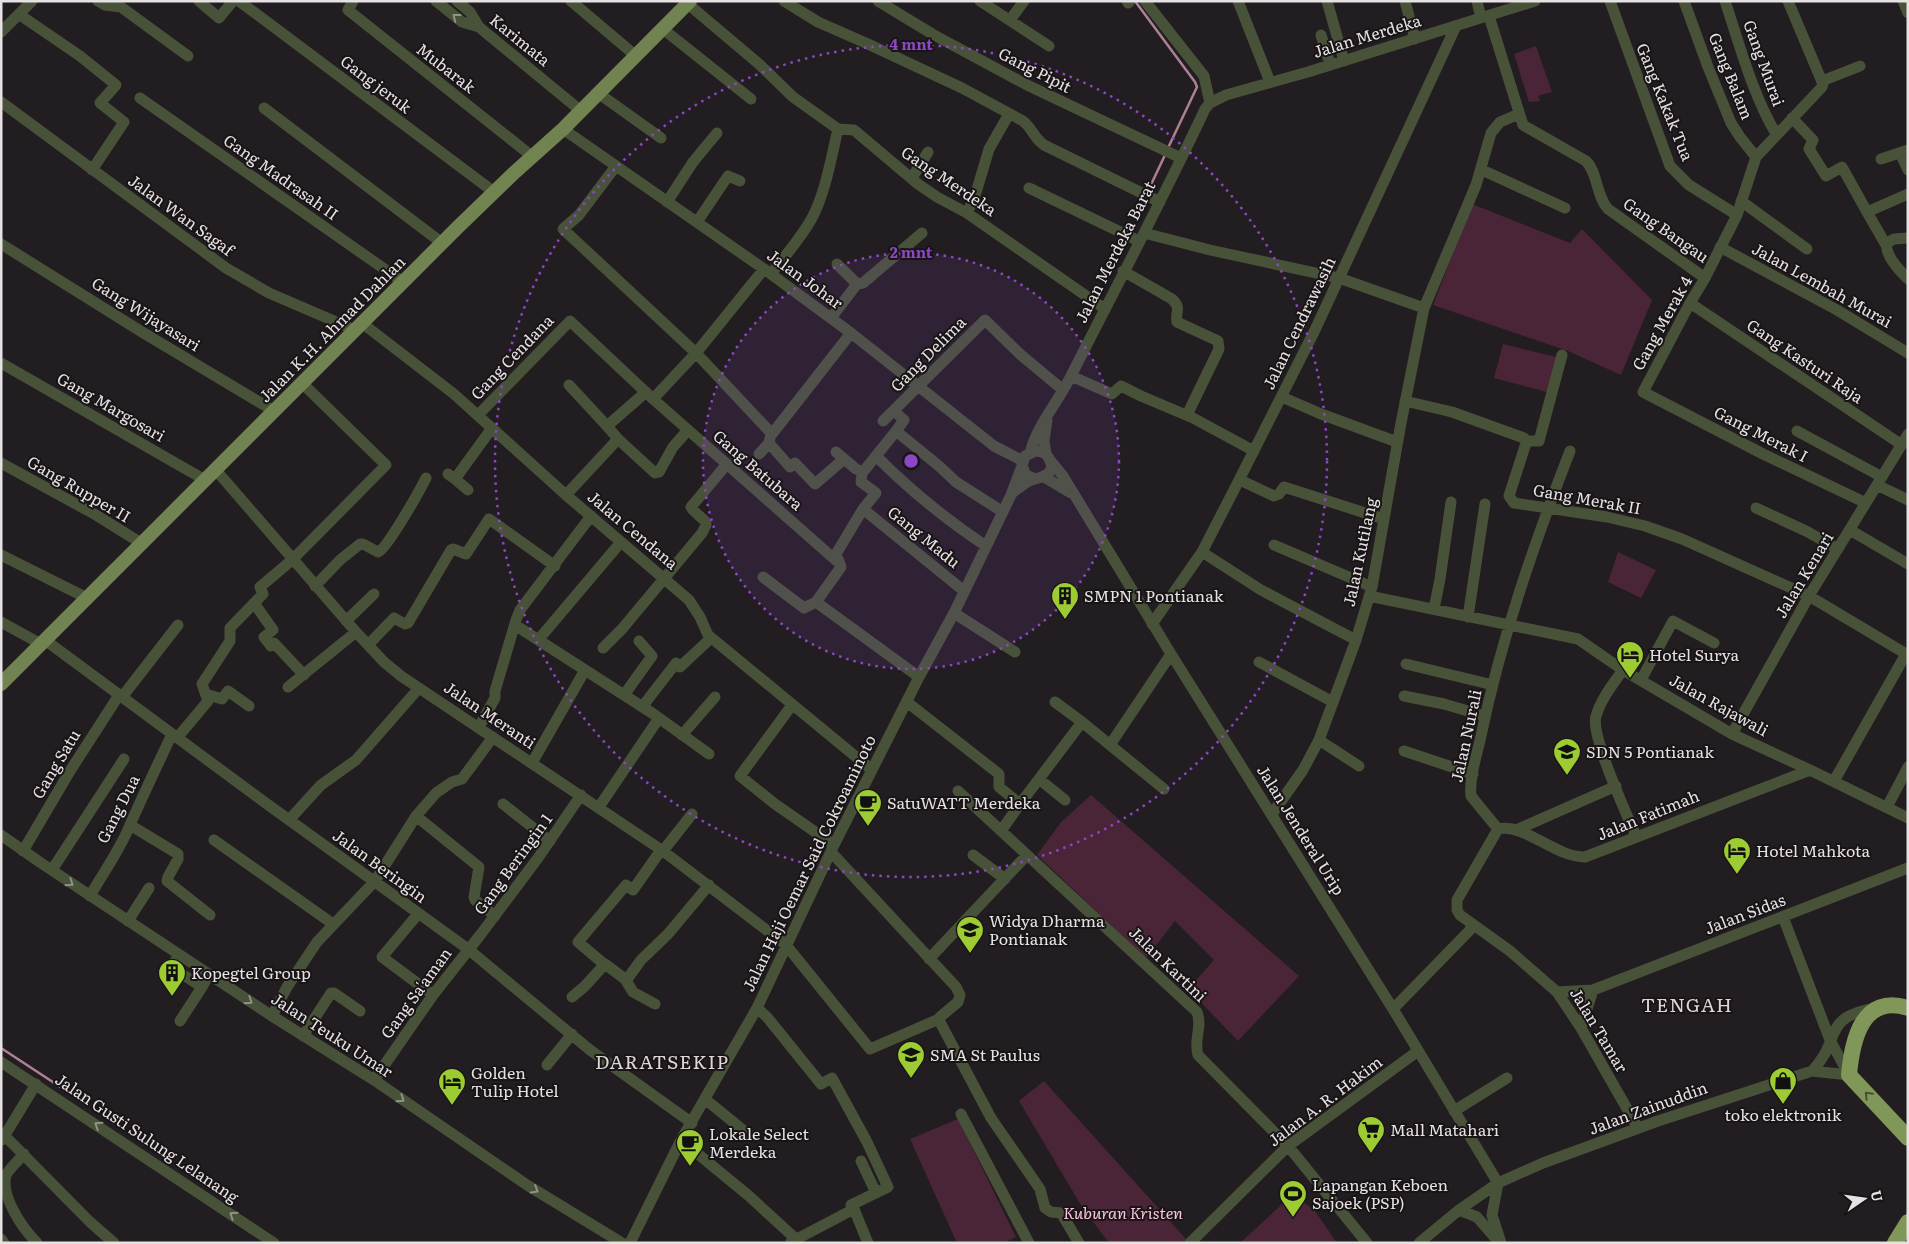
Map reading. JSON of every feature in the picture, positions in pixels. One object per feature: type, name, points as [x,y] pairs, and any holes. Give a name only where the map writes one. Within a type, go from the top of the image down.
[{"type":"highway","points":[[1906,1134],[1850,1075],[1851,1050],[1856,1035],[1868,1016],[1879,1007],[1900,1005],[1908,1008]]},
{"type":"highway","points":[[1895,1243],[1908,1222]]},
{"type":"main road","name":"Jalan K.H. Ahmad Dahlan","points":[[2,682],[442,243],[582,111],[689,2]]},
{"type":"street","points":[[1,32],[32,1]]},
{"type":"street","points":[[98,1],[104,5],[121,7],[188,56]]},
{"type":"street","points":[[199,1],[219,18],[233,1]]},
{"type":"street","name":"Gang jeruk","points":[[239,1],[494,192]]},
{"type":"street","name":"Mubarak","points":[[353,1],[348,10],[533,156]]},
{"type":"street","name":"Karimata","points":[[436,1],[462,22],[479,27],[582,111]]},
{"type":"street","points":[[457,1],[470,12],[479,27]]},
{"type":"street","points":[[571,1],[636,56]]},
{"type":"street","points":[[784,1],[818,22],[962,88],[1026,124],[1035,138],[1044,145],[1155,199]]},
{"type":"street","name":"Gang Pipit","points":[[878,1],[934,35],[1027,85],[1178,157]]},
{"type":"street","points":[[980,1],[1049,46]]},
{"type":"street","points":[[1010,20],[1024,1]]},
{"type":"street","points":[[1145,1],[1204,76],[1207,82],[1210,103]]},
{"type":"street","points":[[1238,1],[1270,82]]},
{"type":"street","points":[[1328,1],[1344,61]]},
{"type":"street","points":[[1404,1],[1415,39]]},
{"type":"street","name":"Gang Bangau","points":[[1477,1],[1485,17],[1523,124],[1588,162],[1608,209],[1705,278]]},
{"type":"street","name":"Jalan Merdeka","points":[[1210,103],[1226,95],[1415,39],[1485,17],[1518,4],[1535,1]]},
{"type":"street","name":"Gang Kakak Tua","points":[[1610,1],[1670,166],[1689,184],[1737,215]]},
{"type":"street","name":"Gang Balam","points":[[1684,1],[1731,123],[1756,158]]},
{"type":"street","name":"Gang Murai","points":[[1725,1],[1753,84],[1776,134]]},
{"type":"street","points":[[1788,1],[1822,84]]},
{"type":"street","points":[[1903,1],[1908,13]]},
{"type":"street","name":"Gang Merdeka","points":[[689,2],[768,72],[786,92],[838,130],[854,130],[937,196],[967,213],[1105,309]]},
{"type":"street","points":[[20,15],[80,56],[116,85],[100,103],[124,122],[92,170]]},
{"type":"street","name":"Jalan Cendrawasih","points":[[1152,624],[1202,552],[1240,480],[1339,278],[1456,26]]},
{"type":"street","points":[[663,29],[751,99]]},
{"type":"street","points":[[1321,35],[1330,64]]},
{"type":"street","points":[[1756,158],[1822,84],[1860,66]]},
{"type":"street","points":[[598,93],[661,138]]},
{"type":"street","name":"Gang Madrasah II","points":[[140,98],[403,282]]},
{"type":"street","name":"Jalan Wan Sagaf","points":[[1,102],[226,268],[268,293],[359,326]]},
{"type":"street","name":"Jalan Merdeka Barat","points":[[1025,460],[1038,431],[1071,376],[1142,237],[1155,199],[1210,103]]},
{"type":"street","points":[[264,108],[442,243]]},
{"type":"street","points":[[967,213],[975,196],[989,149],[1009,114]]},
{"type":"street","name":"Jalan Kutilang","points":[[1272,814],[1303,770],[1320,740],[1356,640],[1371,591],[1397,442],[1424,308],[1482,170],[1488,141],[1493,129],[1500,122],[1519,114]]},
{"type":"street","points":[[1792,118],[1813,140],[1809,149],[1826,176],[1842,167],[1886,245],[1891,259],[1908,279]]},
{"type":"street","name":"Jalan Johar","points":[[563,129],[831,318],[994,446],[1025,460]]},
{"type":"street","points":[[607,426],[649,395],[696,353],[806,228],[820,198],[838,130]]},
{"type":"street","points":[[667,202],[693,162],[717,133]]},
{"type":"street","points":[[1882,160],[1904,151],[1908,170]]},
{"type":"street","points":[[912,178],[928,152]]},
{"type":"street","name":"Gang Merak 4","points":[[1643,392],[1737,215],[1756,158]]},
{"type":"street","points":[[616,166],[579,215],[563,230],[696,353],[770,439],[790,467],[795,463],[815,484],[840,456],[862,473]]},
{"type":"street","points":[[1482,170],[1566,208]]},
{"type":"street","points":[[697,222],[728,176],[740,181]]},
{"type":"street","points":[[1029,188],[1142,237],[1339,278],[1424,308]]},
{"type":"street","points":[[1867,212],[1908,194]]},
{"type":"street","points":[[1741,201],[1807,249]]},
{"type":"street","points":[[837,264],[857,284],[863,284],[922,233]]},
{"type":"street","points":[[1886,245],[1890,240],[1908,238]]},
{"type":"street","name":"Gang Wijayasari","points":[[1,244],[274,411]]},
{"type":"street","name":"Jalan Lembah Murai","points":[[1720,247],[1837,310],[1908,353]]},
{"type":"street","points":[[1124,271],[1172,299],[1177,304],[1176,322],[1218,342],[1219,349],[1187,415]]},
{"type":"street","points":[[831,318],[857,284]]},
{"type":"street","name":"Gang Kasturi Raja","points":[[1690,304],[1906,438]]},
{"type":"street","name":"Gang Delima","points":[[883,422],[985,320],[1063,390]]},
{"type":"street","name":"Gang Batubara","points":[[570,321],[649,395],[840,564]]},
{"type":"street","name":"Gang Cendana","points":[[478,415],[570,321]]},
{"type":"street","name":"Jalan Cendana","points":[[359,326],[454,394],[566,495],[690,600],[711,638],[872,770]]},
{"type":"street","points":[[759,454],[851,333]]},
{"type":"street","points":[[1405,401],[1452,412],[1522,437],[1526,442],[1539,441],[1562,355]]},
{"type":"street","name":"Gang Margosari","points":[[1,363],[205,480]]},
{"type":"street","points":[[1071,376],[1112,394],[1120,386],[1187,415],[1232,437],[1254,451]]},
{"type":"street","points":[[249,706],[228,691],[222,699],[206,694],[202,684],[230,642],[230,628],[264,594],[260,588],[292,560],[386,464],[302,383]]},
{"type":"street","points":[[569,384],[618,439],[654,473],[656,473],[688,430]]},
{"type":"street","name":"Gang Merak I","points":[[1643,392],[1763,454],[1866,503]]},
{"type":"street","points":[[1282,397],[1321,414],[1397,442]]},
{"type":"street","points":[[763,577],[804,608],[816,602],[841,567],[836,554],[863,509],[876,493],[861,482],[862,473],[904,420],[894,411]]},
{"type":"street","points":[[1011,495],[1022,485],[1039,478],[1050,469],[1044,441],[1048,416]]},
{"type":"street","points":[[468,490],[452,476],[492,428]]},
{"type":"street","points":[[896,431],[956,482],[1003,512]]},
{"type":"street","points":[[1797,431],[1908,500]]},
{"type":"street","name":"Jalan Kenari","points":[[1732,734],[1809,596],[1906,438]]},
{"type":"street","points":[[566,495],[618,439]]},
{"type":"street","name":"Gang Merak II","points":[[1526,442],[1510,498],[1514,503],[1607,517],[1645,526],[1715,553],[1809,596],[1907,655]]},
{"type":"street","points":[[1048,456],[1035,451],[1025,460],[1026,475],[1039,478],[1074,495]]},
{"type":"street","name":"Jalan Nurali","points":[[1498,829],[1471,796],[1473,774],[1485,716],[1510,624],[1548,509],[1570,452]]},
{"type":"street","points":[[876,456],[924,502],[986,546]]},
{"type":"street","name":"Jalan Jenderal Urip","points":[[1048,456],[1394,1009],[1498,1183]]},
{"type":"street","name":"Jalan Haji Oemar Said Cokroaminoto","points":[[630,1242],[681,1140],[757,1008],[832,848],[919,677],[954,613],[1011,495],[1025,460]]},
{"type":"street","name":"Gang Rupper II","points":[[1,463],[96,515],[141,544]]},
{"type":"street","points":[[603,648],[622,629],[702,533],[706,522],[692,507],[727,464]]},
{"type":"street","name":"Jalan Meranti","points":[[215,469],[292,560],[384,662],[419,688],[662,850],[786,945],[870,1049],[939,1019]]},
{"type":"street","points":[[315,586],[340,560],[360,544],[378,552],[381,551],[392,537],[426,478]]},
{"type":"street","points":[[1240,480],[1274,496],[1284,487],[1384,519]]},
{"type":"street","points":[[1434,609],[1451,502]]},
{"type":"street","points":[[1468,617],[1485,504]]},
{"type":"street","points":[[1756,508],[1806,531],[1838,549]]},
{"type":"street","name":"Gang Madu","points":[[863,509],[964,591]]},
{"type":"street","points":[[479,728],[496,697],[494,690],[520,610],[591,516]]},
{"type":"street","points":[[368,645],[394,618],[405,624],[408,623],[451,550],[454,549],[466,554],[489,519],[555,566]]},
{"type":"street","points":[[1850,530],[1908,564]]},
{"type":"street","points":[[539,639],[621,542]]},
{"type":"street","name":"Jalan Rajawali","points":[[1274,544],[1371,591],[1468,617],[1578,639],[1623,670],[1732,734],[1834,781],[1889,802],[1908,818]]},
{"type":"street","points":[[1202,552],[1262,590],[1356,640]]},
{"type":"street","points":[[1,555],[87,598]]},
{"type":"street","points":[[346,621],[374,594]]},
{"type":"street","points":[[816,602],[919,677]]},
{"type":"street","points":[[254,603],[272,630],[264,637],[272,646],[274,643],[304,675]]},
{"type":"street","points":[[954,613],[1015,652]]},
{"type":"street","points":[[1641,680],[1673,621],[1714,644]]},
{"type":"street","name":"Jalan Beringin","points":[[1,622],[43,642],[121,696],[468,949],[572,1034],[692,1123]]},
{"type":"street","name":"Gang Satu","points":[[23,851],[70,771],[121,696],[178,625]]},
{"type":"street","points":[[515,625],[659,718],[708,754]]},
{"type":"street","points":[[288,687],[356,632]]},
{"type":"street","points":[[642,707],[676,663],[680,667],[711,638]]},
{"type":"street","points":[[624,695],[652,656],[644,642]]},
{"type":"street","points":[[1110,745],[1171,654]]},
{"type":"street","points":[[1834,781],[1907,655]]},
{"type":"street","points":[[1259,662],[1333,702]]},
{"type":"street","points":[[1406,664],[1494,685]]},
{"type":"street","points":[[532,763],[585,670]]},
{"type":"street","points":[[1623,670],[1600,706],[1595,721],[1602,750],[1636,836]]},
{"type":"street","points":[[289,820],[321,785],[356,760],[419,688]]},
{"type":"street","name":"Gang Dua","points":[[90,896],[130,824],[135,810],[175,736],[208,701],[206,694]]},
{"type":"street","points":[[1404,696],[1444,704],[1485,716]]},
{"type":"street","points":[[682,735],[715,697]]},
{"type":"street","points":[[907,702],[998,772],[1000,776],[999,787],[1020,804]]},
{"type":"street","points":[[1055,702],[1164,790]]},
{"type":"street","points":[[792,705],[740,776],[832,848],[929,959],[956,987],[960,995],[958,1002],[939,1019],[991,1118],[1040,1189],[1045,1208],[1051,1212],[1062,1213],[1079,1243]]},
{"type":"street","points":[[599,807],[659,718]]},
{"type":"street","points":[[1001,831],[1082,722]]},
{"type":"street","points":[[272,1016],[287,987],[317,942],[375,881],[416,816],[436,793],[452,782],[462,779],[493,737]]},
{"type":"street","points":[[1320,740],[1359,766]]},
{"type":"street","points":[[1404,752],[1473,774]]},
{"type":"street","points":[[52,870],[124,759]]},
{"type":"street","points":[[1889,802],[1908,767]]},
{"type":"street","name":"Jalan Fatimah","points":[[1498,829],[1507,827],[1573,857],[1585,857],[1810,770]]},
{"type":"street","points":[[1039,779],[1065,800]]},
{"type":"street","points":[[1516,830],[1616,786]]},
{"type":"street","name":"Jalan Kartini","points":[[958,791],[1197,1012],[1200,1022],[1195,1046],[1198,1055],[1288,1146],[1367,1243]]},
{"type":"street","name":"Gang Beringin 1","points":[[468,949],[495,916],[581,795]]},
{"type":"street","points":[[503,804],[550,841]]},
{"type":"street","points":[[655,1004],[632,992],[625,979],[578,942],[626,885],[634,890],[662,850],[692,814]]},
{"type":"street","points":[[416,816],[479,867],[474,897],[475,900],[495,916]]},
{"type":"street","points":[[130,824],[178,854],[178,859],[167,878],[168,882],[210,915]]},
{"type":"street","points":[[1394,1009],[1470,930],[1471,924],[1457,910],[1457,900],[1498,829]]},
{"type":"street","name":"Jalan Teuku Umar","points":[[1,835],[209,975],[302,1036],[374,1080],[527,1185],[630,1242]]},
{"type":"street","points":[[214,840],[334,924]]},
{"type":"street","points":[[973,855],[1005,879]]},
{"type":"street","points":[[929,959],[1027,855]]},
{"type":"street","name":"Jalan Sidas","points":[[1557,992],[1593,990],[1908,868]]},
{"type":"street","points":[[625,979],[628,978],[641,960],[668,934],[709,885]]},
{"type":"street","points":[[128,921],[149,888]]},
{"type":"street","points":[[418,914],[382,957],[433,995]]},
{"type":"street","points":[[1783,917],[1830,1040],[1850,1075]]},
{"type":"street","name":"Jalan Tamar","points":[[1471,924],[1510,951],[1557,992],[1581,1028],[1638,1128]]},
{"type":"street","name":"Gang Sa'aman","points":[[374,1080],[433,995],[468,949]]},
{"type":"street","points":[[179,955],[171,967],[202,987]]},
{"type":"street","points":[[572,997],[585,986],[604,964]]},
{"type":"street","points":[[180,1021],[209,975]]},
{"type":"street","points":[[1581,1028],[1593,990]]},
{"type":"street","points":[[302,1036],[331,993],[334,993],[360,1011]]},
{"type":"street","points":[[1812,1071],[1824,1057],[1838,1023],[1846,1017],[1879,1007]]},
{"type":"street","points":[[681,1140],[749,1196],[792,1242],[888,1187],[867,1142],[832,1078],[821,1084],[757,1008]]},
{"type":"street","points":[[1818,1010],[1830,1017],[1846,1017]]},
{"type":"street","points":[[547,1065],[572,1034]]},
{"type":"street","name":"Jalan A. R. Hakim","points":[[1190,1243],[1288,1146],[1418,1051]]},
{"type":"street","name":"Jalan Gusti Sulung Lelanang","points":[[1,1062],[274,1243]]},
{"type":"street","name":"Jalan Zainuddin","points":[[1419,1243],[1459,1210],[1498,1183],[1524,1171],[1733,1095],[1812,1071],[1850,1075]]},
{"type":"street","points":[[1454,1111],[1507,1078]]},
{"type":"street","points":[[36,1084],[3,1138],[24,1154],[90,1222],[114,1243]]},
{"type":"street","points":[[705,1099],[749,1135]]},
{"type":"street","points":[[961,1114],[1029,1243]]},
{"type":"street","points":[[24,1154],[5,1176],[2,1188],[3,1197],[26,1232],[37,1243]]},
{"type":"street","points":[[861,1161],[876,1193]]},
{"type":"street","points":[[1498,1183],[1492,1215],[1500,1243]]},
{"type":"street","points":[[853,1207],[868,1243]]},
{"type":"street","points":[[1459,1210],[1476,1218],[1500,1243]]},
{"type":"street","points":[[1,1239],[4,1243]]},
{"type":"green space","points":[[1536,46],[1552,92],[1538,96],[1540,101],[1529,102],[1514,54]]},
{"type":"green space","points":[[1472,204],[1570,243],[1582,229],[1652,300],[1621,375],[1568,351],[1433,305]]},
{"type":"green space","points":[[1503,344],[1560,358],[1551,393],[1494,378]]},
{"type":"green space","points":[[1618,552],[1656,570],[1641,598],[1608,582]]},
{"type":"green space","points":[[1091,795],[1299,976],[1238,1041],[1188,989],[1214,960],[1175,921],[1146,958],[1037,855],[1061,822]]},
{"type":"green space","name":"Kuburan Kristen","points":[[1044,1081],[1187,1240],[1185,1243],[1109,1243],[1082,1207],[1019,1101]]},
{"type":"green space","points":[[958,1119],[1016,1237],[1004,1243],[957,1243],[910,1139]]},
{"type":"green space","name":"Lapangan Keboen Sajoek (PSP)","points":[[1293,1194],[1315,1211],[1337,1243],[1240,1243]]},
{"type":"waterway","points":[[1135,1],[1197,87],[1168,148]]},
{"type":"waterway","points":[[1148,191],[1165,155]]},
{"type":"waterway","points":[[1,1048],[65,1090]]},
{"type":"place","name":"SMPN 1 Pontianak","points":[[1065,620]]},
{"type":"place","name":"Hotel Surya","points":[[1630,679]]},
{"type":"place","name":"SDN 5 Pontianak","points":[[1567,776]]},
{"type":"place","name":"SatuWATT Merdeka","points":[[868,827]]},
{"type":"place","name":"Hotel Mahkota","points":[[1737,875]]},
{"type":"place","name":"Widya Dharma Pontianak","points":[[970,954]]},
{"type":"place","name":"Kopegtel Group","points":[[172,997]]},
{"type":"place","name":"SMA St Paulus","points":[[911,1079]]},
{"type":"place","name":"toko elektronik","points":[[1783,1105]]},
{"type":"place","name":"Golden Tulip Hotel","points":[[452,1106]]},
{"type":"place","name":"Mall Matahari","points":[[1371,1154]]},
{"type":"place","name":"Lokale Select Merdeka","points":[[690,1167]]},
{"type":"place","name":"Lapangan Keboen Sajoek (PSP)","points":[[1293,1218]]},
{"type":"district","name":"TENGAH","points":[[1687,1005]]},
{"type":"district","name":"DARATSEKIP","points":[[662,1062]]}]
